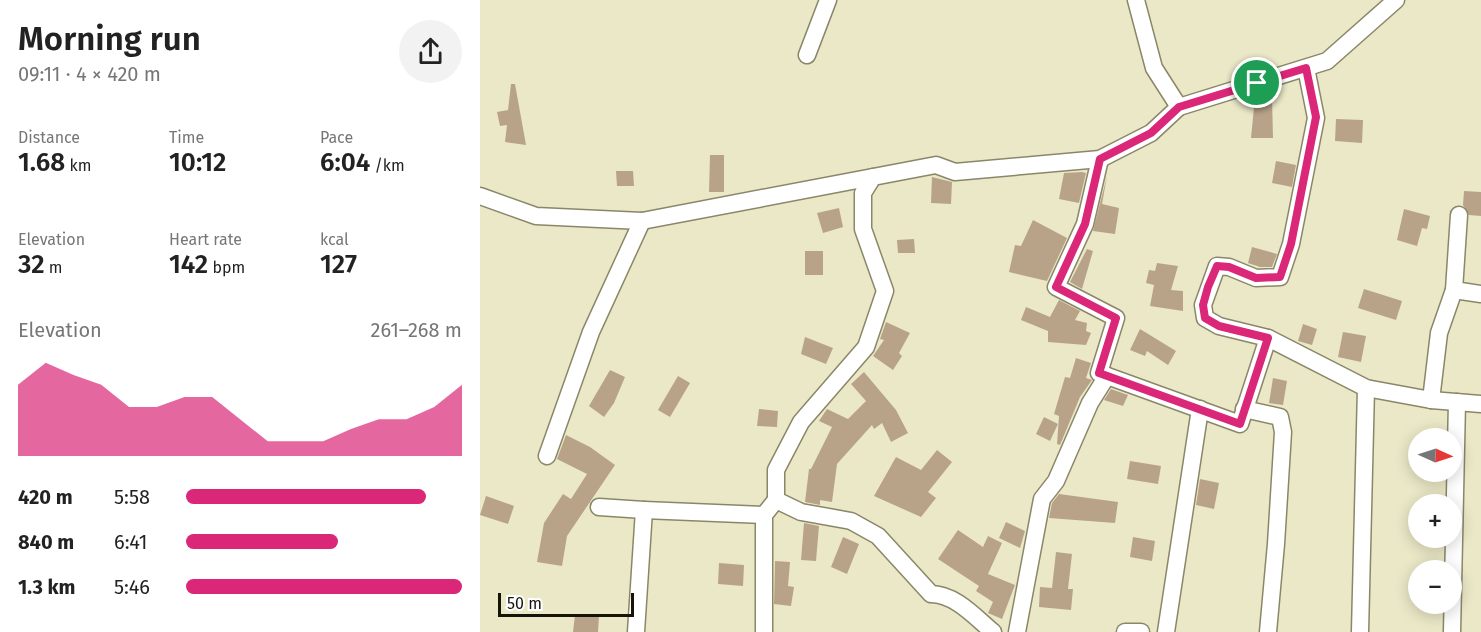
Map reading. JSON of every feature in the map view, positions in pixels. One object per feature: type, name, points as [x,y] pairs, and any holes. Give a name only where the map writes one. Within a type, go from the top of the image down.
[{"type":"street","points":[[807,55],[828,0]]},
{"type":"street","points":[[1136,0],[1154,68],[1179,107]]},
{"type":"street","points":[[480,196],[536,216],[642,221],[936,165],[955,172],[1100,159],[1151,133],[1179,107],[1327,61],[1396,0]]},
{"type":"street","points":[[1306,68],[1316,117],[1291,244],[1280,277],[1256,278],[1229,267],[1217,266],[1203,305],[1205,318],[1219,326],[1268,338],[1366,388],[1431,400],[1481,404]]},
{"type":"street","points":[[1100,159],[1085,224],[1056,287],[1116,318],[1099,373],[1240,424],[1268,338]]},
{"type":"street","points":[[764,632],[764,515],[776,500],[776,470],[801,422],[866,347],[885,291],[863,229],[863,193],[873,177]]},
{"type":"street","points":[[1431,400],[1439,333],[1454,290],[1459,214]]},
{"type":"street","points":[[547,456],[591,332],[642,221]]},
{"type":"street","points":[[1454,290],[1481,294]]},
{"type":"street","points":[[1017,632],[1042,499],[1056,481],[1090,403],[1107,376]]},
{"type":"street","points":[[1360,632],[1366,388]]},
{"type":"street","points":[[1452,632],[1457,402]]},
{"type":"street","points":[[1244,409],[1280,417],[1283,432],[1268,632]]},
{"type":"street","points":[[1166,632],[1200,410]]},
{"type":"street","points":[[776,500],[801,512],[851,521],[878,536],[930,594],[940,594],[954,601],[993,632]]},
{"type":"street","points":[[599,507],[764,515]]},
{"type":"street","points":[[636,632],[644,510]]},
{"type":"street","points":[[1125,632],[1141,632]]},
{"type":"building","points":[[511,84],[515,84],[526,145],[505,142],[507,125],[500,126],[497,112],[508,110]]},
{"type":"building","points":[[1255,97],[1272,97],[1273,138],[1251,138]]},
{"type":"building","points":[[1336,119],[1363,120],[1362,143],[1335,141]]},
{"type":"building","points":[[710,155],[724,155],[724,192],[709,192]]},
{"type":"building","points":[[1276,161],[1296,165],[1292,187],[1272,183]]},
{"type":"building","points":[[616,171],[633,171],[634,186],[617,186]]},
{"type":"building","points":[[1064,173],[1086,173],[1079,203],[1059,199]]},
{"type":"building","points":[[1107,176],[1102,204],[1119,208],[1115,234],[1093,231]]},
{"type":"building","points":[[932,177],[952,182],[951,204],[931,203]]},
{"type":"building","points":[[1464,191],[1481,192],[1481,216],[1469,215],[1463,205]]},
{"type":"building","points":[[839,208],[843,227],[823,233],[817,213]]},
{"type":"building","points":[[1404,209],[1430,216],[1427,229],[1422,228],[1417,246],[1397,240]]},
{"type":"building","points":[[1033,220],[1067,238],[1047,281],[1009,272],[1015,245],[1021,246]]},
{"type":"building","points":[[914,239],[915,253],[898,253],[897,240]]},
{"type":"building","points":[[1252,247],[1277,254],[1272,267],[1260,267],[1248,263]]},
{"type":"building","points":[[1087,249],[1093,251],[1082,289],[1070,282]]},
{"type":"building","points":[[805,251],[823,251],[823,275],[805,275]]},
{"type":"building","points":[[1157,263],[1178,266],[1171,290],[1183,291],[1183,311],[1150,306],[1154,285],[1146,283],[1149,270],[1155,271]]},
{"type":"building","points":[[1364,289],[1402,301],[1396,320],[1358,308]]},
{"type":"building","points":[[1059,300],[1080,311],[1075,320],[1087,323],[1086,331],[1091,333],[1086,345],[1048,342],[1048,331],[1021,320],[1026,307],[1050,317]]},
{"type":"building","points":[[886,322],[910,333],[899,353],[902,356],[893,370],[873,356],[884,340],[880,339]]},
{"type":"building","points":[[1303,324],[1317,329],[1312,345],[1298,341]]},
{"type":"building","points":[[1140,329],[1176,351],[1168,365],[1147,351],[1145,356],[1130,350]]},
{"type":"building","points":[[1343,332],[1366,336],[1361,362],[1338,357]]},
{"type":"building","points":[[805,337],[833,348],[826,364],[801,354]]},
{"type":"building","points":[[1076,358],[1091,363],[1086,378],[1092,380],[1080,397],[1060,445],[1057,444],[1059,416],[1054,414],[1065,377],[1070,378]]},
{"type":"building","points":[[610,370],[625,377],[614,403],[604,417],[589,406]]},
{"type":"building","points":[[864,372],[896,410],[908,433],[891,442],[882,423],[874,429],[872,425],[837,464],[832,502],[820,500],[820,505],[805,502],[809,469],[832,427],[819,421],[827,409],[848,419],[866,401],[851,384]]},
{"type":"building","points":[[678,376],[690,383],[670,417],[658,410]]},
{"type":"building","points":[[1273,378],[1287,381],[1283,405],[1269,403]]},
{"type":"building","points":[[1111,389],[1128,395],[1123,406],[1104,400]]},
{"type":"building","points":[[759,409],[778,411],[777,427],[757,426]]},
{"type":"building","points":[[1044,417],[1058,424],[1050,441],[1036,434]]},
{"type":"building","points":[[566,435],[590,447],[615,465],[567,536],[562,566],[537,562],[544,523],[563,494],[571,499],[587,474],[557,459]]},
{"type":"building","points":[[937,450],[952,462],[928,492],[936,498],[921,517],[874,496],[896,457],[921,470]]},
{"type":"building","points":[[1130,461],[1161,466],[1158,484],[1127,479]]},
{"type":"building","points":[[1200,479],[1219,483],[1214,509],[1196,505]]},
{"type":"building","points":[[1059,494],[1118,502],[1115,523],[1049,518],[1052,503]]},
{"type":"building","points":[[486,496],[514,506],[508,524],[480,515]]},
{"type":"building","points":[[1006,522],[1025,531],[1020,548],[999,538]]},
{"type":"building","points":[[804,523],[819,526],[816,561],[801,560]]},
{"type":"building","points":[[958,530],[983,547],[988,536],[1002,543],[988,574],[1015,585],[1002,619],[988,613],[993,602],[976,591],[979,586],[938,559]]},
{"type":"building","points":[[843,537],[859,544],[847,574],[831,567]]},
{"type":"building","points":[[1133,537],[1155,541],[1152,561],[1130,557]]},
{"type":"building","points":[[1056,552],[1072,554],[1068,589],[1073,589],[1071,610],[1039,607],[1040,587],[1052,588]]},
{"type":"building","points":[[775,561],[790,562],[788,586],[794,587],[791,606],[774,604]]},
{"type":"building","points":[[719,563],[744,565],[743,586],[718,584]]},
{"type":"building","points":[[575,615],[599,616],[598,632],[573,632]]},
{"type":"route","points":[[1306,68],[1316,117],[1298,215],[1280,277],[1256,278],[1229,267],[1217,266],[1203,305],[1205,318],[1219,326],[1268,338],[1240,424],[1099,373],[1116,318],[1056,287],[1085,224],[1100,159],[1151,133],[1179,107],[1257,83],[1306,68]]}]
